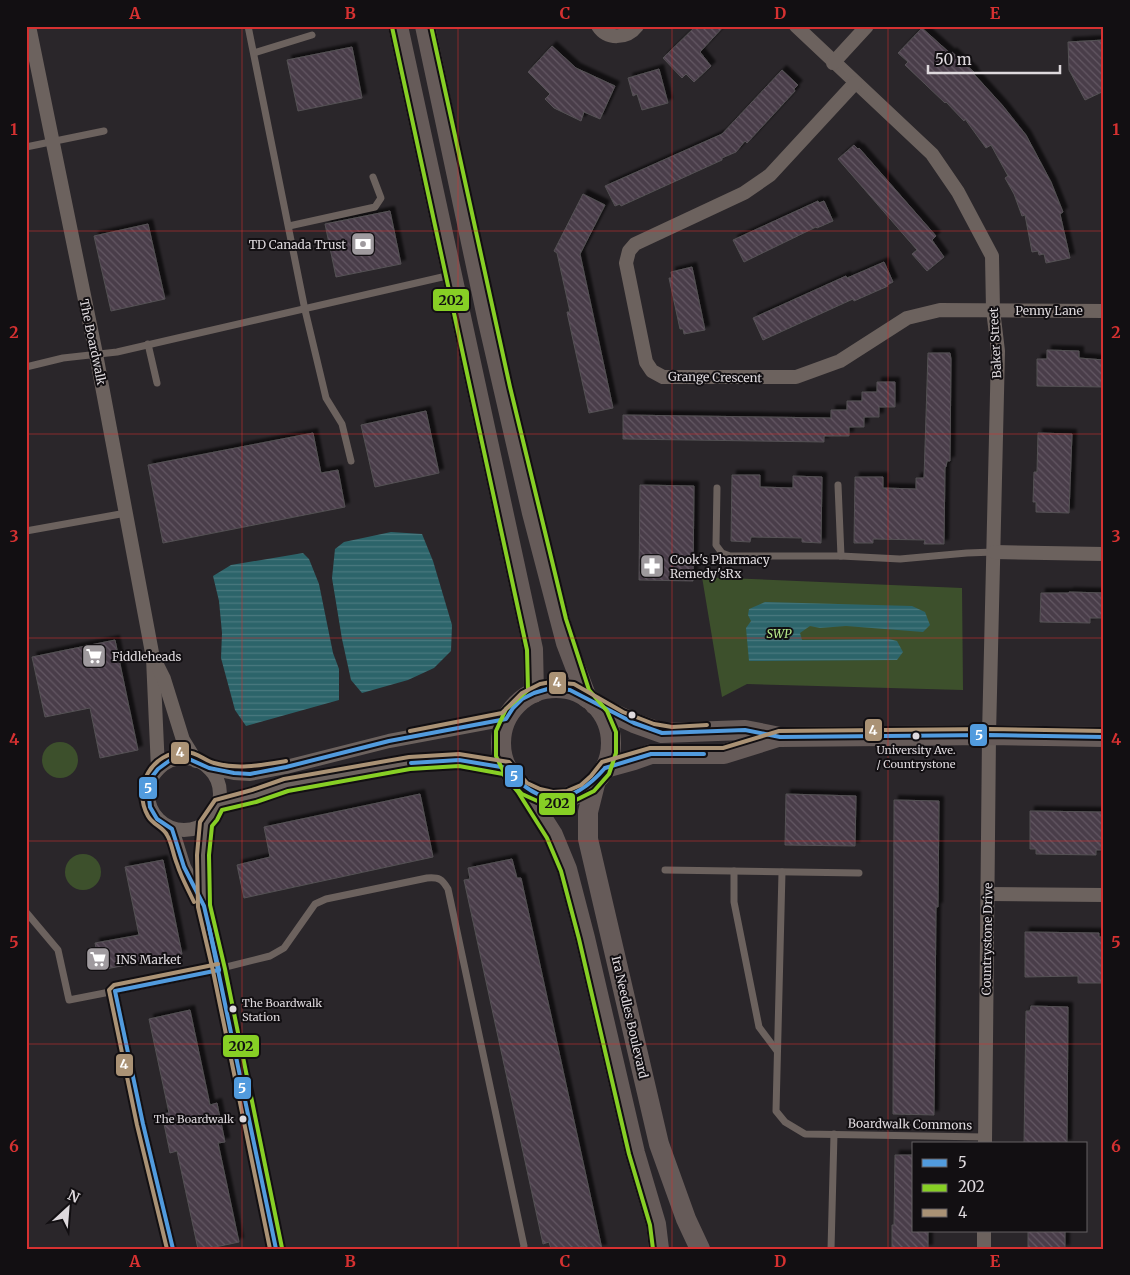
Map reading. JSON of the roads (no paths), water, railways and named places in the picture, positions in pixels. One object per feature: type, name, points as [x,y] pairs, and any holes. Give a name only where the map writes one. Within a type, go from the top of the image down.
[{"type":"main road","points":[[398,26],[533,649],[534,693]]},
{"type":"main road","points":[[425,26],[488,322],[532,513],[566,643],[591,701],[605,719],[610,735],[610,752],[601,774]]},
{"type":"main road","points":[[780,737],[724,754],[651,754],[601,774],[584,790],[569,797],[553,798],[538,795],[524,788],[514,779],[507,768],[501,752],[501,735],[506,719],[518,704],[534,693],[551,688],[570,690],[634,724],[662,733],[745,730],[780,737],[989,735],[1104,737]]},
{"type":"main road","name":"Ira Needles Boulevard","points":[[601,774],[588,812],[588,838],[659,1144],[686,1219],[700,1249]]},
{"type":"main road","name":"Ira Needles Boulevard","points":[[524,788],[553,835],[567,869],[635,1153],[656,1224],[659,1249]]},
{"type":"street","name":"The Boardwalk","points":[[29,26],[96,354],[153,658],[158,769]]},
{"type":"street","points":[[598,26],[600,30],[612,36],[627,35],[637,26]]},
{"type":"street","name":"Baker Street","points":[[796,26],[833,63],[932,154],[958,192],[992,256],[993,310],[998,351],[989,735]]},
{"type":"street","points":[[833,63],[867,26]]},
{"type":"street","name":"Grange Crescent","points":[[855,83],[770,175],[744,193],[635,244],[629,251],[626,263],[646,362],[652,372],[663,377],[796,377],[840,362],[907,318],[940,310],[993,310]]},
{"type":"street","name":"Penny Lane","points":[[993,310],[1104,311]]},
{"type":"street","points":[[994,552],[1104,554]]},
{"type":"street","name":"The Boardwalk","points":[[153,658],[164,679],[183,740],[196,761]]},
{"type":"street","points":[[209,768],[219,787],[218,805],[212,817],[206,823],[195,829],[172,829],[157,819],[150,807],[148,788],[151,778],[158,769],[175,759],[190,758],[209,768],[250,774],[286,767],[389,741],[506,719]]},
{"type":"street","name":"Countrystone Drive","points":[[985,1140],[989,735]]},
{"type":"street","points":[[218,805],[254,796],[286,785],[409,763],[459,760],[507,768]]},
{"type":"street","points":[[206,823],[203,856],[204,906],[220,970],[276,1249]]},
{"type":"street","points":[[172,829],[184,867],[204,906]]},
{"type":"street","points":[[988,894],[1104,895]]},
{"type":"street","points":[[984,1232],[984,1249]]},
{"type":"lane","points":[[248,26],[305,310],[326,398],[342,424],[351,461]]},
{"type":"lane","points":[[254,53],[312,35]]},
{"type":"lane","points":[[26,147],[104,131]]},
{"type":"lane","points":[[289,226],[375,207],[381,198],[373,177]]},
{"type":"lane","points":[[26,367],[63,358],[117,352],[452,275]]},
{"type":"lane","points":[[148,344],[157,382]]},
{"type":"lane","points":[[838,484],[841,556]]},
{"type":"lane","points":[[718,488],[716,544],[722,553],[730,556],[841,556],[900,559],[994,552]]},
{"type":"lane","points":[[26,531],[126,513]]},
{"type":"lane","points":[[665,870],[859,873]]},
{"type":"lane","points":[[734,871],[734,902],[759,1027],[777,1050]]},
{"type":"lane","points":[[777,1050],[782,872]]},
{"type":"lane","points":[[26,912],[58,950],[69,1000],[220,970],[270,956],[284,948],[315,904],[326,899],[427,878],[438,877],[443,880],[448,889],[523,1249]]},
{"type":"lane","points":[[115,991],[143,1124],[173,1249]]},
{"type":"lane","name":"Boardwalk Commons","points":[[777,1050],[776,1111],[785,1122],[805,1134],[985,1140]]},
{"type":"lane","name":"Boardwalk Commons","points":[[831,1249],[834,1134]]},
{"type":"water","points":[[391,532],[422,534],[433,561],[452,625],[451,651],[434,668],[408,680],[362,693],[351,680],[342,639],[332,578],[335,549],[344,542]]},
{"type":"water","points":[[303,553],[309,559],[319,584],[333,653],[339,669],[339,700],[246,726],[235,710],[221,658],[222,633],[219,601],[213,576],[231,565]]},
{"type":"water","points":[[765,602],[912,606],[925,612],[930,625],[923,632],[846,626],[820,628],[810,626],[800,633],[802,640],[889,639],[897,641],[903,652],[897,660],[749,661],[746,628],[751,621],[748,615],[749,609]]},
{"type":"place","name":"TD Canada Trust","points":[[363,244]]},
{"type":"place","name":"Cook's Pharmacy Remedy'sRx","points":[[652,566]]},
{"type":"place","name":"Fiddleheads","points":[[94,656]]},
{"type":"place","name":"University Ave. / Countrystone","points":[[916,736]]},
{"type":"place","name":"INS Market","points":[[98,959]]},
{"type":"place","name":"The Boardwalk Station","points":[[233,1009]]},
{"type":"place","name":"The Boardwalk","points":[[243,1119]]},
{"type":"park label","name":"SWP","points":[[779,633]]}]
